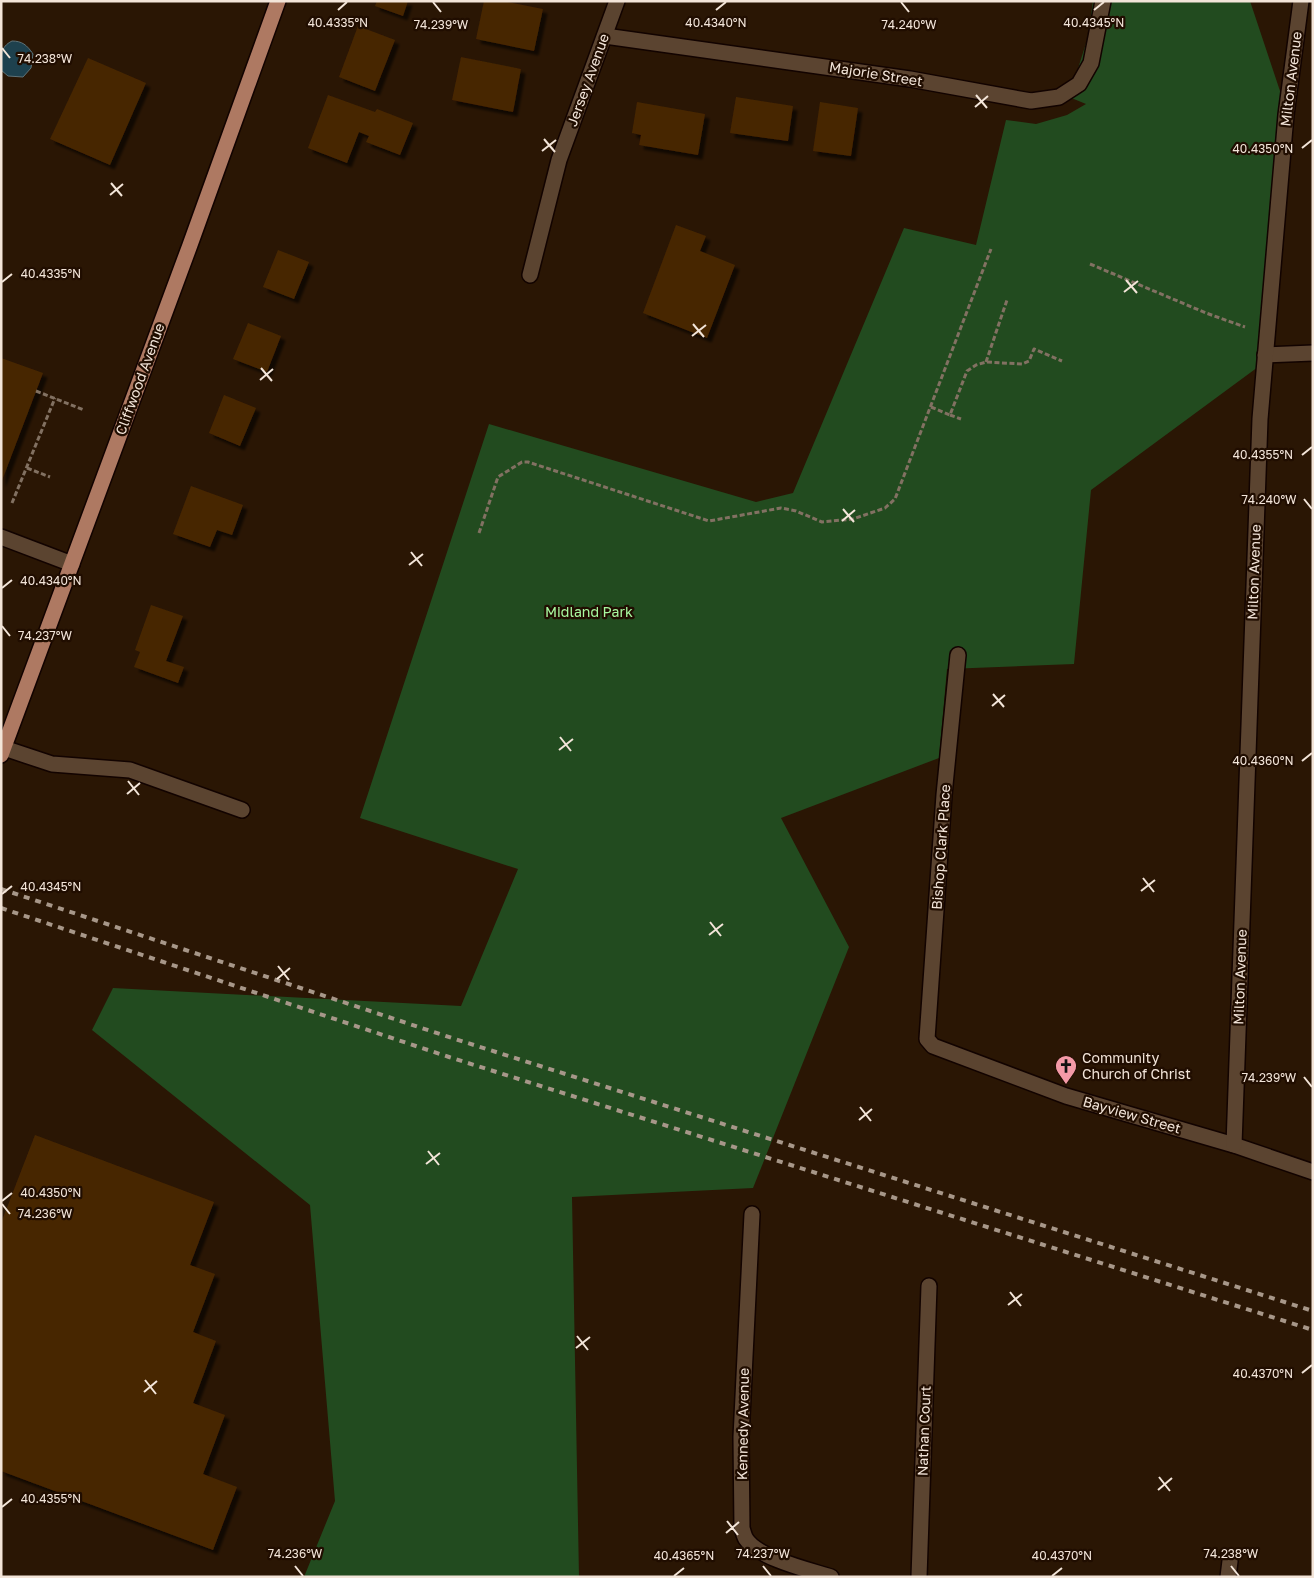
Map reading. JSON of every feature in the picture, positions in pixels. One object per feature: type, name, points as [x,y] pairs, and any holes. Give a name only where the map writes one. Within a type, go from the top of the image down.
[{"type":"main road","name":"Cliffwood Avenue","points":[[2,752],[278,1]]},
{"type":"street","name":"Jersey Avenue","points":[[530,275],[559,160],[617,1]]},
{"type":"street","name":"Majorie Street","points":[[605,36],[910,79],[1032,102],[1059,97],[1079,84],[1091,63],[1103,1]]},
{"type":"street","name":"Milton Avenue","points":[[1234,1145],[1260,419],[1286,115],[1301,1]]},
{"type":"street","points":[[1265,355],[1313,353]]},
{"type":"street","points":[[1,537],[72,564]]},
{"type":"street","name":"Bishop Clark Place","points":[[927,1039],[944,796],[958,655]]},
{"type":"street","points":[[2,752],[52,764],[130,770],[242,810]]},
{"type":"street","name":"Bayview Street","points":[[927,1039],[933,1046],[1066,1096],[1234,1145],[1313,1172]]},
{"type":"street","name":"Kennedy Avenue","points":[[752,1214],[741,1437],[742,1528],[744,1537],[752,1546],[773,1558],[830,1577]]},
{"type":"street","name":"Nathan Court","points":[[919,1577],[929,1286]]},
{"type":"street","points":[[1228,1577],[1230,1561]]},
{"type":"path","points":[[479,533],[498,476],[522,462],[528,462],[709,520],[781,508],[796,511],[822,522],[853,519],[885,508],[895,499],[991,249]]},
{"type":"path","points":[[1090,264],[1206,313],[1267,335]]},
{"type":"path","points":[[986,362],[1007,300]]},
{"type":"path","points":[[950,414],[967,371],[976,365],[986,362],[1022,364],[1029,360],[1034,349],[1062,361]]},
{"type":"path","points":[[36,390],[84,410]]},
{"type":"path","points":[[12,503],[56,398]]},
{"type":"path","points":[[930,407],[961,419]]},
{"type":"path","points":[[27,468],[50,477]]},
{"type":"green space","name":"Midland Park","points":[[1093,1],[1250,1],[1282,97],[1258,367],[1091,490],[1074,664],[947,669],[939,758],[781,818],[849,947],[753,1188],[572,1197],[579,1577],[304,1577],[335,1501],[310,1205],[92,1030],[113,988],[461,1006],[518,869],[360,818],[489,424],[756,502],[793,493],[904,228],[976,245],[1006,120],[1036,124],[1067,115],[1086,104],[1069,97],[1087,40]]},
{"type":"water","points":[[12,41],[24,44],[33,54],[31,68],[23,77],[8,76],[1,70],[3,49]]},
{"type":"building","points":[[377,1],[408,1],[403,16],[375,6]]},
{"type":"building","points":[[484,1],[503,1],[543,9],[534,51],[476,39]]},
{"type":"building","points":[[358,26],[395,40],[375,91],[339,77]]},
{"type":"building","points":[[461,57],[521,69],[513,112],[452,100]]},
{"type":"building","points":[[88,58],[146,83],[110,165],[50,139]]},
{"type":"building","points":[[328,95],[375,112],[377,109],[413,123],[400,155],[366,142],[369,136],[359,132],[347,163],[308,148]]},
{"type":"building","points":[[736,97],[793,106],[788,141],[730,133]]},
{"type":"building","points":[[637,102],[705,114],[698,155],[639,145],[641,135],[632,133]]},
{"type":"building","points":[[820,102],[858,108],[851,156],[813,151]]},
{"type":"building","points":[[676,225],[706,236],[700,251],[735,265],[707,338],[643,313]]},
{"type":"building","points":[[278,250],[309,262],[294,299],[263,287]]},
{"type":"building","points":[[248,323],[281,336],[267,372],[233,359]]},
{"type":"building","points":[[1,358],[43,373],[1,483]]},
{"type":"building","points":[[224,395],[256,408],[240,446],[209,433]]},
{"type":"building","points":[[191,486],[243,505],[232,535],[217,530],[210,547],[173,534]]},
{"type":"building","points":[[151,605],[183,616],[166,661],[184,667],[178,683],[134,667],[140,652],[135,650]]},
{"type":"building","points":[[35,1135],[214,1202],[190,1265],[215,1274],[193,1332],[216,1341],[193,1403],[225,1415],[203,1474],[237,1487],[213,1550],[1,1471],[1,1223]]},
{"type":"railway","points":[[1,889],[455,1039],[1313,1311]]},
{"type":"railway","points":[[1,908],[449,1057],[1313,1330]]},
{"type":"place","name":"Community Church of Christ","points":[[1066,1085]]}]
